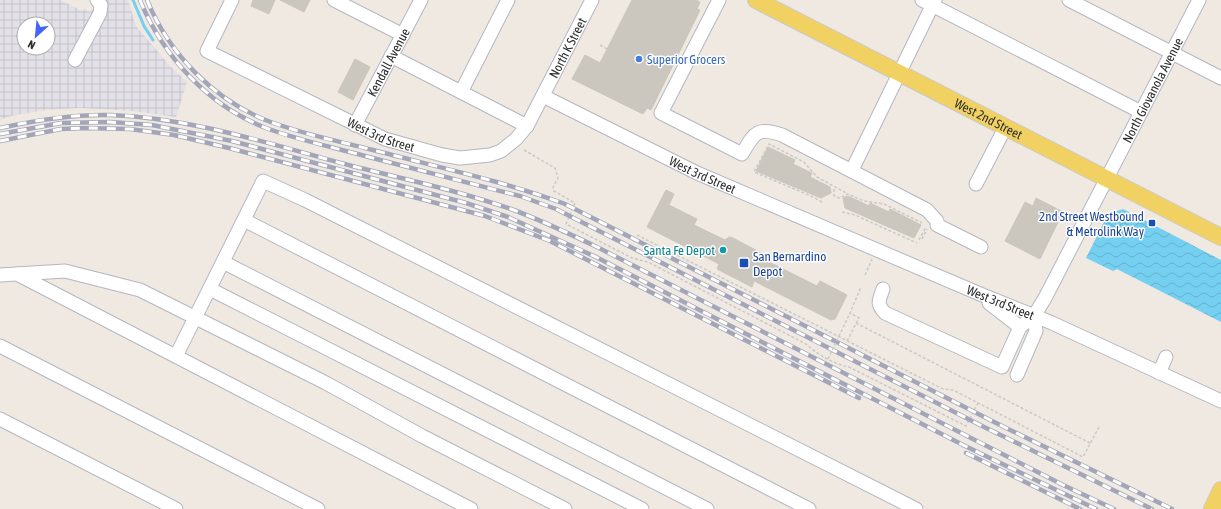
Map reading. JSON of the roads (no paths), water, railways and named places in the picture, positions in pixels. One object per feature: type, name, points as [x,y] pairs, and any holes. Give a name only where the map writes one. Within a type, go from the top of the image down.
[{"type":"main road","name":"West 2nd Street","points":[[756,0],[1105,180],[1221,237]]},
{"type":"street","points":[[75,60],[100,13],[101,4],[97,0]]},
{"type":"street","name":"West 3rd Street","points":[[232,0],[207,51],[385,139],[442,155],[460,158],[490,155],[501,151],[516,139],[527,126],[543,96],[667,160],[1034,316],[1221,401]]},
{"type":"street","points":[[334,0],[402,35]]},
{"type":"street","name":"Kendall Avenue","points":[[355,125],[421,0]]},
{"type":"street","points":[[461,92],[508,0]]},
{"type":"street","name":"North K Street","points":[[543,96],[592,0]]},
{"type":"street","points":[[719,0],[661,113],[742,154],[754,135],[762,131],[773,132],[852,170],[927,210],[937,220],[937,225],[981,247]]},
{"type":"street","points":[[1069,0],[1221,78]]},
{"type":"street","name":"North Giovanola Avenue","points":[[1034,316],[1142,112],[1199,0]]},
{"type":"street","points":[[852,170],[900,73],[930,2],[1142,112]]},
{"type":"street","points":[[391,56],[527,126]]},
{"type":"street","points":[[976,184],[1005,128]]},
{"type":"street","points":[[176,356],[263,181],[305,200],[916,509]]},
{"type":"street","points":[[244,220],[809,509]]},
{"type":"street","points":[[223,262],[707,509]]},
{"type":"street","points":[[0,275],[65,271],[140,290],[196,317],[565,509]]},
{"type":"street","points":[[17,274],[471,509]]},
{"type":"street","points":[[210,289],[642,509]]},
{"type":"street","points":[[883,289],[878,302],[879,306],[885,313],[1002,367],[1020,327],[1034,316]]},
{"type":"street","points":[[980,294],[994,308],[1020,327]]},
{"type":"street","points":[[1017,375],[1036,333],[1034,316]]},
{"type":"street","points":[[0,346],[318,509]]},
{"type":"street","points":[[1160,373],[1166,357]]},
{"type":"street","points":[[0,419],[176,509]]},
{"type":"water","points":[[1123,209],[1221,260],[1221,322],[1117,269],[1113,271],[1086,258],[1108,214]]},
{"type":"waterway","points":[[133,0],[144,26],[153,40]]},
{"type":"railway","points":[[140,0],[161,41],[175,60],[207,93],[245,119],[290,136],[520,196],[556,209],[980,425],[1152,509]]},
{"type":"railway","points":[[147,0],[156,20],[168,39],[196,73],[229,101],[248,112],[294,130],[494,181],[565,204],[1004,427],[1172,509]]},
{"type":"railway","points":[[0,128],[41,120],[83,115],[142,117],[172,121],[263,141],[352,166],[452,191],[511,209],[544,222],[599,248],[1063,485],[1114,509]]},
{"type":"railway","points":[[0,134],[61,123],[110,122],[152,125],[232,141],[466,203],[508,217],[596,257],[965,446],[1096,509]]},
{"type":"railway","points":[[0,141],[61,129],[84,128],[130,129],[174,135],[229,148],[485,216],[550,241],[859,398]]},
{"type":"railway","points":[[966,453],[1080,509]]},
{"type":"place","name":"Superior Grocers","points":[[639,59]]},
{"type":"place","name":"2nd Street Westbound & Metrolink Way","points":[[1152,223]]},
{"type":"place","name":"Santa Fe Depot","points":[[723,250]]},
{"type":"place","name":"San Bernardino Depot","points":[[744,263]]}]
